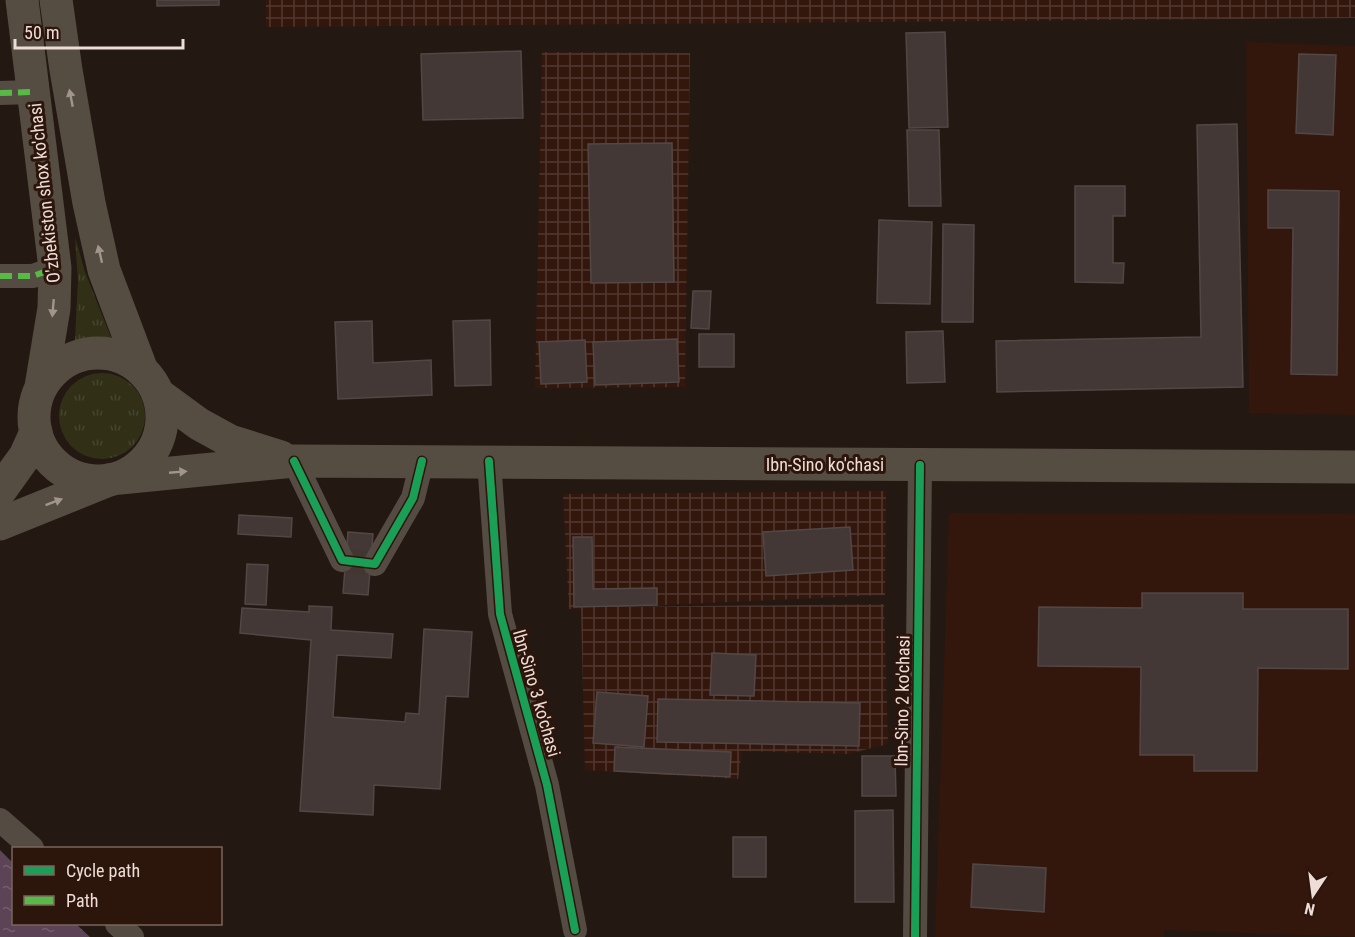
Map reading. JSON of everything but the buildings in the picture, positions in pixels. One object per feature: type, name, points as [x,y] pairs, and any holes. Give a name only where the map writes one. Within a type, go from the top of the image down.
[{"type":"main road","name":"O'zbekiston shox ko'chasi","points":[[22,0],[55,268],[54,308],[41,387]]},
{"type":"main road","name":"O'zbekiston shox ko'chasi","points":[[57,0],[66,70],[89,203],[104,270],[150,381]]},
{"type":"main road","points":[[98,352],[121,356],[199,424],[230,441],[294,461],[86,480],[63,471],[46,454],[36,432],[34,408],[41,387],[56,368],[75,357],[98,352]]},
{"type":"main road","points":[[0,524],[138,468],[152,453],[160,434],[163,414],[150,381]]},
{"type":"main road","points":[[0,491],[25,456],[36,432]]},
{"type":"main road","name":"Ibn-Sino ko'chasi","points":[[294,461],[1355,468]]},
{"type":"street","points":[[0,93],[33,92]]},
{"type":"street","points":[[0,276],[33,276],[55,268]]},
{"type":"street","points":[[294,461],[342,560]]},
{"type":"street","points":[[375,564],[412,498],[422,461]]},
{"type":"street","name":"Ibn-Sino 3 ko'chasi","points":[[489,461],[500,614],[547,785],[575,930]]},
{"type":"street","name":"Ibn-Sino 2 ko'chasi","points":[[915,937],[921,465]]},
{"type":"street","points":[[0,820],[30,847]]},
{"type":"street","points":[[118,925],[132,937]]},
{"type":"shaded area","points":[[266,0],[1355,0],[1355,18],[266,27]]},
{"type":"shaded area","points":[[1246,42],[1355,46],[1355,415],[1249,413]]},
{"type":"shaded area","points":[[542,52],[690,53],[685,387],[535,388]]},
{"type":"shaded area","points":[[886,491],[885,595],[618,607],[884,604],[888,744],[848,754],[742,751],[738,779],[585,770],[581,609],[569,609],[563,494]]},
{"type":"shaded area","points":[[949,513],[1355,514],[1355,937],[1164,930],[1164,937],[935,937]]},
{"type":"green space","points":[[75,237],[85,272],[112,340],[92,338],[75,340],[78,280]]},
{"type":"green space","points":[[102,373],[118,377],[132,386],[141,400],[145,416],[141,432],[132,446],[118,455],[102,459],[86,455],[72,446],[63,432],[59,416],[63,400],[72,386],[86,377]]},
{"type":"water","points":[[0,850],[12,862],[12,925],[77,925],[90,937],[0,937]]},
{"type":"tunnel","points":[[342,560],[375,564]]},
{"type":"marked path","points":[[0,93],[33,92]]},
{"type":"marked path","points":[[0,276],[33,276],[55,268]]},
{"type":"cycle path","points":[[294,461],[342,560],[375,564],[413,498],[422,461]]},
{"type":"cycle path","points":[[489,461],[500,614],[547,785],[575,930]]},
{"type":"cycle path","points":[[915,937],[920,465]]}]
